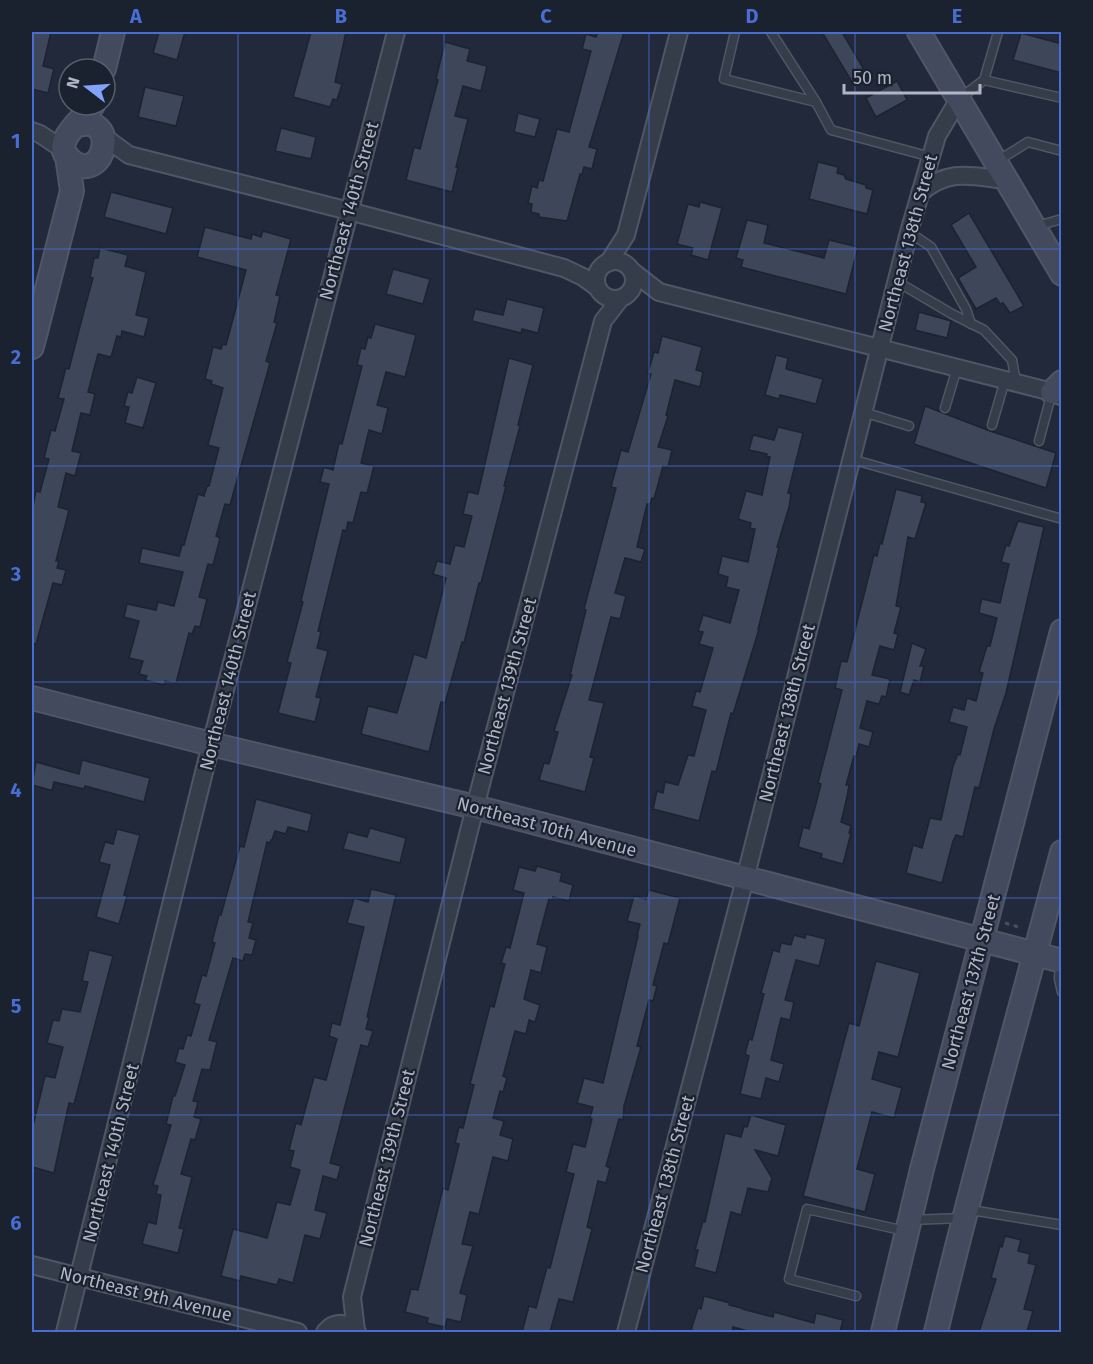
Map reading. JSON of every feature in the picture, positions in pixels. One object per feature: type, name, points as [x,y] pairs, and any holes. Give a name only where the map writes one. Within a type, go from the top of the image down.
[{"type":"street","points":[[107,57],[113,32]]},
{"type":"street","name":"Northeast 140th Street","points":[[65,1332],[212,744],[396,32]]},
{"type":"street","points":[[597,289],[596,274],[626,235],[679,32]]},
{"type":"street","points":[[919,32],[1062,274]]},
{"type":"street","name":"Northeast 138th Street","points":[[626,1332],[745,879],[909,232],[937,136],[959,99]]},
{"type":"street","points":[[32,347],[72,191],[69,141],[86,117]]},
{"type":"street","points":[[72,191],[104,150],[97,117]]},
{"type":"street","points":[[69,141],[88,124],[129,156]]},
{"type":"street","points":[[36,132],[69,141]]},
{"type":"street","points":[[69,141],[77,164],[129,156],[349,211],[564,268],[583,277],[604,297],[611,299],[659,292],[957,368],[1058,390]]},
{"type":"street","points":[[920,193],[940,179],[949,176],[1001,171]]},
{"type":"street","points":[[622,298],[628,294],[634,283],[626,235]]},
{"type":"street","points":[[564,268],[586,269],[617,261],[659,292]]},
{"type":"street","name":"Northeast 139th Street","points":[[597,289],[603,321]]},
{"type":"street","name":"Northeast 139th Street","points":[[356,1332],[352,1297],[475,807],[603,321],[622,298]]},
{"type":"street","name":"Northeast 137th Street","points":[[883,1332],[981,940],[1056,679],[1062,631]]},
{"type":"street","name":"Northeast 10th Avenue","points":[[32,698],[475,807],[1061,961]]},
{"type":"street","points":[[936,1332],[963,1218],[1062,852]]},
{"type":"street","name":"Northeast 9th Avenue","points":[[32,1265],[296,1331],[330,1328]]},
{"type":"street","name":"Northeast 139th Street","points":[[330,1328],[352,1297]]},
{"type":"street","points":[[330,1328],[349,1325],[356,1332]]},
{"type":"lane","points":[[735,32],[724,79],[816,102]]},
{"type":"lane","points":[[771,32],[816,102],[831,130],[931,157]]},
{"type":"lane","points":[[959,99],[984,80],[998,32]]},
{"type":"lane","points":[[984,80],[1062,98]]},
{"type":"lane","points":[[1001,171],[1028,142],[1062,151]]},
{"type":"lane","points":[[1034,227],[1062,219]]},
{"type":"lane","points":[[909,232],[931,248],[966,309],[971,324]]},
{"type":"lane","points":[[896,281],[984,330],[1012,360],[1011,381],[992,425]]},
{"type":"lane","points":[[945,408],[957,368]]},
{"type":"lane","points":[[1039,441],[1058,390]]},
{"type":"lane","points":[[863,412],[909,426]]},
{"type":"lane","points":[[851,459],[1062,519]]},
{"type":"lane","points":[[1061,961],[1059,979],[1062,992]]},
{"type":"lane","points":[[856,1296],[789,1279],[807,1209],[901,1230],[910,1220],[963,1218],[977,1211],[1062,1225]]},
{"type":"path","points":[[1002,922],[1026,929]]},
{"type":"building","points":[[32,32],[51,32],[43,66],[54,69],[48,93],[32,89]]},
{"type":"building","points":[[159,32],[185,32],[177,60],[153,53]]},
{"type":"building","points":[[311,32],[346,32],[335,82],[342,84],[337,100],[333,99],[330,107],[293,97]]},
{"type":"building","points":[[598,32],[624,32],[589,147],[597,149],[592,169],[584,167],[582,175],[580,174],[567,221],[539,217],[539,214],[531,212],[532,204],[528,203],[532,186],[537,188],[539,180],[543,181],[557,129],[569,132],[591,51],[582,49],[586,34],[596,37]]},
{"type":"building","points":[[822,32],[842,32],[866,73],[852,82]]},
{"type":"building","points":[[1021,33],[1062,44],[1062,73],[1013,60]]},
{"type":"building","points":[[445,42],[470,49],[467,61],[487,66],[481,91],[463,86],[455,116],[468,119],[452,192],[406,180],[414,147],[420,149],[438,80],[436,79]]},
{"type":"building","points":[[897,81],[907,100],[876,117],[866,98]]},
{"type":"building","points":[[145,87],[184,96],[176,126],[138,117]]},
{"type":"building","points":[[518,113],[540,119],[535,137],[514,132]]},
{"type":"building","points":[[281,128],[316,137],[311,159],[275,151]]},
{"type":"building","points":[[818,162],[838,167],[837,173],[844,175],[846,179],[866,185],[866,188],[873,190],[867,214],[809,199]]},
{"type":"building","points":[[111,192],[173,208],[166,234],[104,217]]},
{"type":"building","points":[[700,202],[722,208],[708,260],[691,255],[693,248],[677,244],[688,204],[699,207]]},
{"type":"building","points":[[969,213],[1024,306],[1010,313],[996,298],[976,309],[958,278],[976,267],[951,225]]},
{"type":"building","points":[[747,220],[768,225],[764,243],[824,258],[829,240],[858,247],[846,294],[741,267],[743,260],[736,258]]},
{"type":"building","points":[[205,227],[251,239],[252,234],[261,237],[263,231],[291,239],[276,295],[280,296],[274,322],[277,323],[266,361],[270,363],[230,505],[225,504],[216,536],[220,538],[213,565],[208,564],[199,597],[207,599],[200,627],[195,626],[192,634],[189,633],[176,683],[165,681],[164,685],[145,680],[147,676],[139,674],[143,661],[129,658],[139,621],[124,617],[127,604],[156,610],[158,602],[174,606],[183,572],[139,563],[142,548],[179,556],[198,494],[204,496],[209,486],[219,448],[208,445],[223,388],[205,379],[213,347],[221,349],[223,344],[226,345],[246,270],[197,257]]},
{"type":"building","points":[[100,248],[128,255],[125,266],[146,272],[136,315],[149,318],[144,337],[122,331],[121,337],[117,336],[111,357],[98,354],[88,392],[95,394],[90,415],[81,413],[72,451],[81,453],[75,476],[66,473],[58,507],[69,510],[56,561],[59,561],[57,568],[66,570],[62,585],[53,583],[36,644],[32,643],[32,511],[36,491],[40,492],[49,459],[44,458],[51,430],[55,431],[64,399],[58,398],[66,368],[69,369],[93,278],[90,277],[94,258],[98,258]]},
{"type":"building","points":[[393,269],[430,279],[423,304],[386,294]]},
{"type":"building","points":[[507,299],[544,308],[538,333],[522,329],[521,333],[472,321],[475,309],[503,315]]},
{"type":"building","points":[[919,312],[951,321],[947,338],[915,330]]},
{"type":"building","points":[[375,324],[416,335],[405,377],[386,372],[377,405],[388,408],[382,434],[369,430],[361,463],[374,466],[367,493],[361,492],[353,523],[348,522],[346,531],[343,530],[318,631],[321,632],[317,648],[328,651],[316,697],[321,698],[315,722],[278,713],[291,663],[287,662],[329,484],[320,482],[324,467],[333,470],[362,366],[357,365],[361,348],[365,349]]},
{"type":"building","points":[[662,336],[702,347],[696,370],[703,372],[700,387],[675,380],[666,415],[668,416],[658,447],[672,450],[668,467],[663,466],[654,499],[652,498],[650,504],[647,504],[637,547],[645,549],[641,562],[625,558],[615,593],[626,596],[620,619],[611,617],[589,700],[604,703],[590,757],[594,758],[585,792],[539,780],[544,763],[549,764],[558,732],[554,731],[572,675],[570,675],[586,610],[584,609],[616,488],[611,487],[621,450],[628,452],[651,374],[648,373],[654,352],[658,353]]},
{"type":"building","points":[[776,355],[788,358],[786,369],[823,379],[816,404],[780,395],[779,399],[765,395]]},
{"type":"building","points":[[509,358],[533,365],[504,486],[506,486],[481,583],[479,583],[464,643],[462,642],[445,703],[441,702],[429,752],[361,734],[368,706],[397,713],[414,654],[426,658],[446,578],[433,574],[437,561],[450,564],[455,545],[464,547],[472,516],[463,514],[468,492],[478,494]]},
{"type":"building","points":[[137,377],[156,383],[143,428],[125,423],[129,407],[124,406],[128,392],[132,393]]},
{"type":"building","points":[[925,406],[1056,453],[1046,488],[914,444]]},
{"type":"building","points":[[778,427],[803,433],[788,493],[791,494],[789,507],[777,547],[779,547],[759,629],[733,714],[731,713],[716,772],[712,771],[699,821],[653,809],[657,791],[663,793],[665,782],[678,785],[688,755],[694,756],[706,710],[692,706],[696,691],[700,692],[713,648],[699,644],[703,632],[698,631],[703,615],[730,623],[739,590],[726,587],[728,577],[718,574],[722,556],[748,562],[755,529],[750,528],[751,523],[738,519],[746,491],[762,495],[770,457],[766,456],[767,454],[749,450],[753,435],[774,440]]},
{"type":"building","points":[[896,489],[922,496],[921,502],[926,503],[915,539],[908,537],[896,606],[901,607],[894,633],[898,634],[894,650],[880,646],[872,675],[890,679],[886,697],[882,696],[879,704],[867,701],[860,728],[873,732],[869,747],[859,744],[846,785],[849,785],[841,822],[851,826],[849,833],[851,833],[843,864],[821,858],[822,854],[798,847],[803,827],[809,829],[821,784],[818,783],[842,690],[835,688],[841,661],[847,662],[874,555],[877,556],[880,543],[882,544]]},
{"type":"building","points":[[1018,521],[1044,527],[1006,693],[979,788],[975,787],[963,837],[956,835],[953,841],[942,883],[906,873],[913,845],[922,848],[930,818],[941,820],[953,766],[958,754],[960,755],[967,727],[949,722],[953,707],[964,710],[967,698],[976,701],[983,673],[979,672],[987,646],[990,646],[997,618],[979,613],[980,606],[982,599],[1000,603],[1009,564],[1001,562],[1006,545],[1009,546]]},
{"type":"building","points":[[912,643],[926,649],[920,666],[924,666],[920,682],[914,680],[909,695],[900,692]]},
{"type":"building","points":[[82,760],[150,778],[144,802],[85,786],[84,789],[54,782],[50,790],[32,785],[36,762],[79,774]]},
{"type":"building","points":[[256,799],[312,814],[308,832],[288,827],[286,834],[275,831],[270,843],[267,842],[248,922],[253,923],[249,938],[256,940],[252,955],[245,954],[243,961],[233,958],[209,1040],[217,1042],[210,1070],[202,1069],[193,1101],[198,1102],[194,1117],[201,1119],[195,1140],[191,1139],[181,1174],[192,1177],[179,1228],[184,1229],[178,1253],[142,1244],[148,1222],[156,1224],[161,1195],[156,1194],[158,1186],[153,1185],[171,1125],[166,1124],[173,1096],[175,1096],[185,1065],[175,1062],[179,1048],[183,1049],[187,1035],[191,1036],[200,1005],[194,1003],[202,975],[206,976],[215,943],[212,942],[219,915],[221,915],[240,846],[244,847]]},
{"type":"building","points":[[370,828],[406,838],[400,863],[343,849],[348,832],[367,837]]},
{"type":"building","points":[[117,829],[140,835],[119,924],[96,917],[110,865],[99,862],[105,842],[113,844]]},
{"type":"building","points":[[537,866],[562,873],[560,881],[573,885],[569,901],[553,897],[552,900],[549,899],[537,944],[547,947],[541,973],[531,970],[524,999],[540,1005],[535,1022],[529,1020],[526,1034],[515,1031],[503,1076],[507,1078],[503,1092],[500,1091],[493,1118],[504,1121],[500,1135],[513,1139],[508,1161],[493,1157],[479,1214],[470,1212],[462,1244],[473,1246],[460,1293],[467,1295],[461,1322],[447,1319],[445,1327],[427,1323],[428,1318],[405,1312],[411,1289],[418,1290],[443,1188],[448,1190],[459,1144],[455,1143],[459,1127],[463,1128],[474,1085],[470,1084],[490,1006],[494,1007],[505,964],[501,963],[506,947],[510,948],[524,893],[513,890],[519,867],[535,871]]},
{"type":"building","points":[[371,889],[396,895],[367,1017],[369,1017],[366,1029],[373,1031],[368,1047],[361,1045],[330,1163],[341,1166],[337,1180],[323,1176],[315,1210],[327,1213],[320,1239],[305,1235],[293,1283],[279,1279],[277,1285],[241,1276],[240,1281],[221,1276],[233,1229],[267,1238],[277,1202],[290,1205],[300,1170],[290,1167],[294,1151],[289,1150],[296,1123],[301,1125],[314,1077],[326,1080],[337,1039],[329,1036],[332,1023],[340,1025],[364,927],[347,923],[354,898],[368,902]]},
{"type":"building","points":[[649,890],[680,898],[668,944],[664,943],[653,985],[657,986],[653,1001],[649,1000],[637,1046],[641,1047],[624,1106],[623,1120],[619,1119],[606,1166],[610,1168],[606,1183],[598,1181],[587,1227],[592,1229],[573,1302],[559,1299],[550,1332],[522,1332],[529,1306],[536,1308],[547,1267],[550,1268],[574,1174],[566,1172],[573,1144],[585,1147],[592,1119],[590,1118],[593,1107],[577,1103],[584,1078],[603,1083],[640,924],[627,921],[634,896],[646,899]]},
{"type":"building","points":[[806,934],[826,939],[819,966],[796,960],[785,1000],[794,1002],[790,1020],[781,1018],[771,1060],[784,1064],[779,1082],[766,1078],[761,1099],[740,1094],[749,1056],[745,1054],[749,1039],[752,1040],[764,994],[761,993],[773,950],[779,952],[781,943],[791,945],[794,935],[805,938]]},
{"type":"building","points":[[89,950],[113,956],[74,1104],[69,1103],[54,1173],[32,1167],[32,1130],[45,1076],[55,1078],[63,1047],[47,1043],[53,1020],[59,1021],[62,1009],[80,1012],[88,982],[82,981]]},
{"type":"building","points":[[876,961],[920,973],[898,1057],[879,1052],[872,1079],[902,1088],[894,1118],[872,1112],[857,1169],[875,1174],[865,1212],[803,1196],[849,1023],[859,1026]]},
{"type":"building","points":[[751,1115],[786,1125],[778,1156],[755,1150],[772,1178],[768,1192],[748,1188],[741,1215],[731,1212],[716,1273],[694,1267],[698,1250],[695,1250],[703,1221],[705,1222],[725,1133],[741,1137],[744,1126],[747,1127]]},
{"type":"building","points":[[1005,1236],[1021,1240],[1018,1251],[1030,1254],[1028,1263],[1036,1265],[1024,1309],[1033,1311],[1027,1332],[979,1332],[996,1279],[991,1278]]},
{"type":"building","points":[[704,1296],[773,1317],[774,1312],[814,1323],[816,1313],[843,1320],[840,1332],[751,1332],[733,1327],[732,1332],[691,1330],[698,1308],[701,1309]]}]
